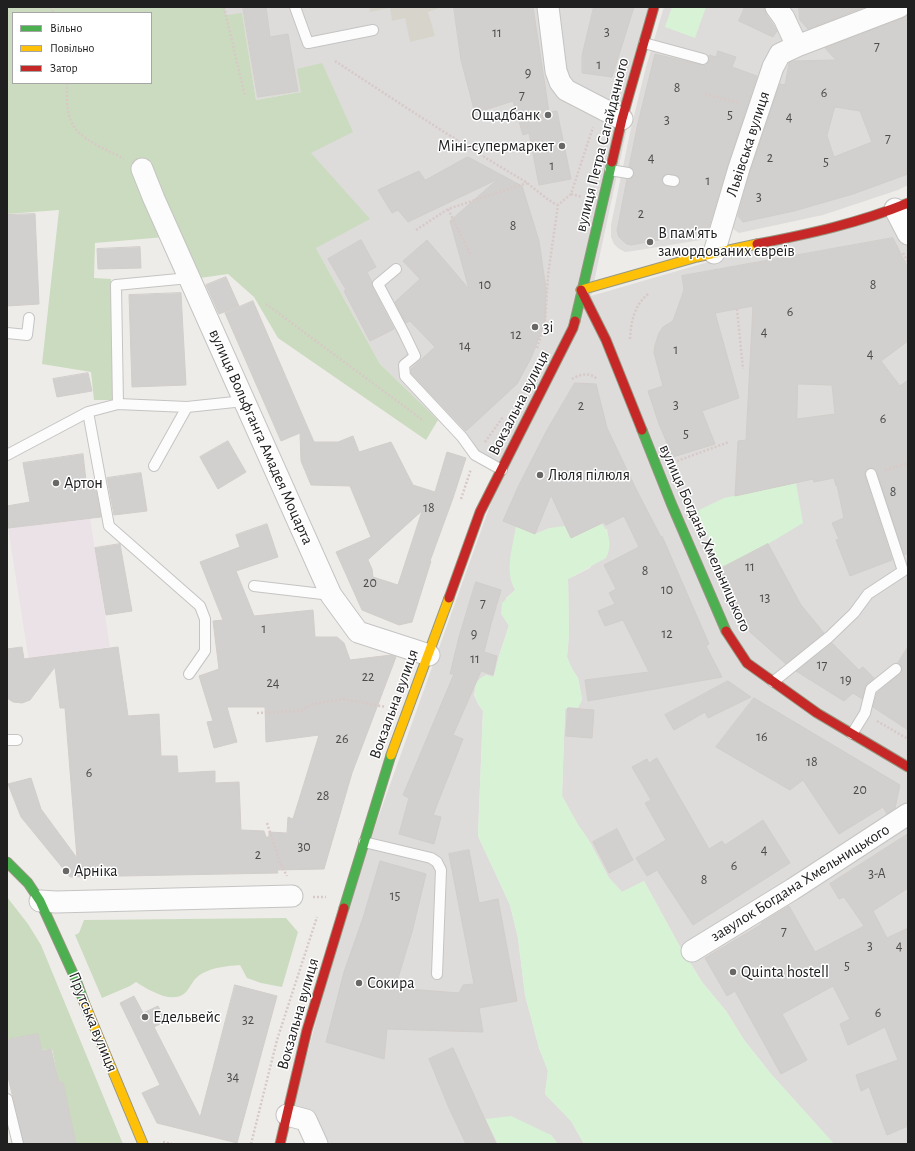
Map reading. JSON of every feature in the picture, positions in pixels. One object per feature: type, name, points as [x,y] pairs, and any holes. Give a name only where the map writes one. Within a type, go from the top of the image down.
[{"type":"main road","name":"вулиця Петра Сагайдачного","points":[[581,290],[622,119],[654,7]]},
{"type":"main road","points":[[581,290],[714,253],[835,228],[902,206]]},
{"type":"main road","name":"Вокзальна вулиця","points":[[280,1144],[307,1030],[386,770],[480,512],[573,328],[581,290]]},
{"type":"main road","name":"вулиця Богдана Хмельницького","points":[[581,290],[606,340],[725,629],[747,663],[817,713],[908,767]]},
{"type":"main road","name":"Прутська вулиця","points":[[7,862],[28,883],[40,901],[76,980],[93,1025],[143,1144]]},
{"type":"street","points":[[548,7],[556,71],[560,82],[566,90],[622,119]]},
{"type":"street","points":[[776,7],[784,18],[797,46]]},
{"type":"street","name":"Львівська вулиця","points":[[714,253],[742,160],[773,67],[780,54],[797,46],[900,7]]},
{"type":"street","name":"вулиця Вольфганга Амадея Моцарта","points":[[142,168],[331,595],[358,632],[429,655]]},
{"type":"street","points":[[902,206],[905,242]]},
{"type":"street","name":"завулок Богдана Хмельницького","points":[[692,951],[781,896],[908,814]]},
{"type":"street","points":[[40,901],[56,902],[292,896]]},
{"type":"street","points":[[287,1115],[306,1120],[317,1144]]},
{"type":"lane","points":[[295,7],[308,43],[373,30]]},
{"type":"lane","points":[[644,43],[703,59]]},
{"type":"lane","points":[[610,170],[628,173]]},
{"type":"lane","points":[[396,269],[378,284],[404,333],[414,356],[404,365],[405,376],[462,437],[476,455],[502,470]]},
{"type":"lane","points":[[118,404],[116,285],[190,278]]},
{"type":"lane","points":[[7,333],[27,335],[29,318]]},
{"type":"lane","points":[[7,455],[88,412],[118,404],[187,408],[244,401]]},
{"type":"lane","points":[[154,466],[187,408]]},
{"type":"lane","points":[[88,412],[109,526],[200,606],[205,619],[205,651],[189,674]]},
{"type":"lane","points":[[773,682],[834,632],[854,613],[868,594],[903,571],[871,474]]},
{"type":"lane","points":[[254,586],[331,595]]},
{"type":"lane","points":[[852,734],[865,714],[872,689],[896,669]]},
{"type":"lane","points":[[364,842],[431,858],[437,862],[440,870],[437,974]]},
{"type":"lane","points":[[7,1099],[18,1144]]},
{"type":"path","points":[[224,7],[245,96]]},
{"type":"path","points":[[335,61],[474,151],[527,183],[552,203],[558,205]]},
{"type":"path","points":[[67,84],[68,104],[72,124],[86,139],[142,168]]},
{"type":"path","points":[[705,94],[721,98]]},
{"type":"path","points":[[416,230],[448,209],[527,183]]},
{"type":"path","points":[[448,209],[470,254]]},
{"type":"path","points":[[905,242],[908,262]]},
{"type":"path","points":[[630,343],[632,316],[637,305],[648,293]]},
{"type":"path","points":[[266,304],[427,424]]},
{"type":"path","points":[[737,309],[743,369]]},
{"type":"path","points":[[573,378],[582,374],[596,377],[600,382]]},
{"type":"path","points":[[672,464],[729,442]]},
{"type":"path","points":[[871,474],[908,463]]},
{"type":"path","points":[[257,713],[300,711],[313,704],[343,699],[389,707]]},
{"type":"path","points":[[865,714],[908,739]]},
{"type":"path","points":[[267,823],[280,864],[286,872],[292,896],[348,898]]},
{"type":"path","points":[[160,1142],[172,1144]]},
{"type":"shaded area","points":[[225,7],[653,7],[591,296],[908,204],[908,1144],[834,1144],[771,1074],[744,1040],[726,1011],[702,982],[679,945],[644,881],[622,892],[609,878],[562,796],[565,709],[582,700],[578,678],[567,657],[569,634],[568,579],[590,568],[608,536],[607,529],[571,538],[550,528],[535,534],[516,526],[515,590],[506,598],[509,625],[494,676],[486,675],[478,682],[474,695],[483,711],[478,836],[510,905],[518,938],[525,995],[539,1048],[548,1071],[545,1094],[571,1121],[584,1144],[558,1144],[551,1135],[486,1119],[498,1144],[319,1144],[291,1114],[349,899],[502,472],[473,454],[380,364],[316,248],[310,153],[301,92],[256,100],[242,14],[226,15]]},
{"type":"shaded area","points":[[369,7],[442,7],[428,12],[435,36],[410,42],[405,18],[392,21],[390,8],[370,12]]},
{"type":"shaded area","points":[[664,7],[908,7],[908,185],[898,190],[823,215],[739,233],[733,229],[731,225],[707,239],[633,251],[625,252],[618,248],[614,244],[611,237],[611,225],[631,128],[646,67]]},
{"type":"shaded area","name":"Артон","points":[[90,518],[110,647],[53,655],[55,665],[30,668],[8,528]]},
{"type":"green space","points":[[7,7],[225,7],[226,15],[242,13],[256,100],[301,92],[297,69],[322,63],[353,132],[311,153],[370,219],[316,248],[380,364],[438,420],[426,440],[278,338],[254,297],[228,274],[200,278],[173,270],[165,237],[95,243],[94,278],[111,279],[115,400],[94,400],[91,372],[42,364],[59,210],[7,214]]},
{"type":"green space","points":[[672,7],[706,7],[695,38],[665,27]]},
{"type":"green space","points":[[796,483],[803,523],[768,544],[718,570],[709,539],[697,511],[724,498]]},
{"type":"green space","points":[[602,524],[607,532],[609,540],[609,549],[606,558],[568,579],[569,634],[567,657],[578,678],[582,700],[578,708],[569,707],[565,709],[562,796],[609,878],[622,892],[644,881],[679,945],[702,982],[726,1011],[744,1040],[771,1074],[834,1144],[584,1144],[571,1121],[545,1094],[548,1071],[539,1048],[525,995],[518,938],[510,905],[478,836],[483,711],[477,701],[475,686],[481,678],[486,675],[494,676],[509,626],[501,614],[502,603],[515,590],[510,575],[510,558],[516,526],[535,534],[550,528],[565,526],[571,538]]},
{"type":"green space","points":[[7,897],[28,924],[41,945],[123,1144],[76,1144],[63,1082],[59,1083],[52,1049],[42,1050],[38,1034],[7,1040]]},
{"type":"green space","points":[[286,918],[298,932],[282,987],[261,983],[247,978],[240,965],[217,968],[203,973],[194,980],[185,993],[180,996],[173,997],[160,995],[136,982],[102,998],[75,935],[79,933],[84,920]]},
{"type":"green space","points":[[511,1116],[551,1135],[558,1144],[498,1144],[486,1119]]},
{"type":"building","points":[[243,7],[266,7],[270,37],[288,34],[298,91],[258,97]]},
{"type":"building","points":[[454,7],[533,7],[549,112],[557,111],[571,179],[539,185],[529,133],[523,135],[513,101],[475,113],[461,60]]},
{"type":"building","points":[[594,7],[634,7],[612,77],[582,73],[582,56]]},
{"type":"building","points":[[745,7],[764,7],[766,14],[777,31],[773,37],[739,21]]},
{"type":"building","points":[[799,7],[865,7],[808,29],[800,20]]},
{"type":"building","points":[[908,15],[908,174],[853,194],[794,211],[743,222],[738,216],[750,172],[780,84],[785,85],[789,63],[793,61],[836,60],[825,48]],"holes":[[[835,107],[860,111],[872,142],[834,157],[827,136]]]},
{"type":"building","points":[[718,51],[736,57],[732,67],[757,76],[708,230],[631,245],[627,244],[619,237],[617,231],[627,179],[631,179],[634,174],[634,170],[629,167],[655,54],[706,66],[709,61],[709,55],[716,57]],"holes":[[[665,174],[678,176],[680,179],[679,185],[673,187],[664,185],[662,179]]]},
{"type":"building","points":[[468,157],[522,186],[539,241],[546,289],[545,321],[532,356],[517,384],[466,431],[411,373],[411,369],[435,347],[410,321],[406,323],[395,302],[420,279],[403,261],[427,240],[469,289],[450,221],[498,179],[408,222],[398,210],[392,213],[378,190],[419,171],[425,180]]},
{"type":"building","points":[[35,214],[39,304],[7,306],[7,215]]},
{"type":"building","points":[[893,238],[908,268],[908,341],[881,361],[900,386],[908,380],[908,553],[904,555],[877,472],[873,468],[869,468],[865,472],[865,476],[892,560],[850,576],[836,540],[839,539],[832,523],[844,518],[837,485],[836,486],[834,478],[814,482],[813,479],[735,496],[738,441],[746,440],[753,306],[715,313],[739,398],[702,411],[715,444],[673,457],[659,424],[648,391],[663,386],[654,353],[655,345],[659,333],[663,327],[673,321],[684,290],[682,276]],"holes":[[[798,384],[832,385],[835,414],[797,419]]]},
{"type":"building","points":[[361,240],[376,267],[367,272],[372,282],[372,287],[394,329],[370,341],[344,291],[346,290],[328,259]]},
{"type":"building","points":[[140,247],[141,268],[98,269],[97,249]]},
{"type":"building","points":[[226,277],[239,306],[219,314],[206,285]]},
{"type":"building","points":[[181,293],[186,385],[132,387],[129,295]]},
{"type":"building","points":[[253,301],[314,442],[338,442],[353,436],[359,452],[391,442],[413,485],[435,492],[447,452],[466,458],[430,561],[412,622],[399,625],[362,610],[336,552],[371,537],[350,486],[311,485],[301,461],[300,433],[281,441],[225,313]],"holes":[[[422,511],[398,585],[373,577],[372,569],[368,560]]]},
{"type":"building","points":[[88,373],[92,391],[57,397],[53,379]]},
{"type":"building","points":[[575,383],[596,384],[607,428],[637,491],[661,537],[662,536],[709,644],[706,646],[722,677],[588,701],[585,680],[649,672],[623,620],[605,626],[598,611],[615,604],[609,593],[616,589],[604,565],[639,547],[624,516],[606,525],[604,522],[571,538],[551,495],[535,534],[503,521],[518,487],[547,430]]},
{"type":"building","points":[[228,441],[246,472],[218,489],[200,457]]},
{"type":"building","name":"Артон","points":[[83,454],[86,481],[94,480],[101,517],[8,528],[7,506],[30,502],[23,463]]},
{"type":"building","points":[[141,473],[147,511],[114,515],[107,478]]},
{"type":"building","points":[[267,524],[278,557],[236,571],[254,616],[313,610],[315,637],[337,637],[344,643],[350,660],[391,655],[396,657],[352,773],[324,869],[277,870],[278,873],[70,877],[21,817],[8,784],[31,778],[41,809],[77,858],[65,708],[60,708],[55,667],[30,700],[22,703],[13,702],[7,698],[7,649],[22,647],[24,659],[118,647],[128,716],[159,714],[161,756],[177,756],[178,773],[215,771],[215,783],[239,782],[241,830],[264,831],[266,837],[269,837],[269,832],[287,833],[288,817],[293,819],[319,735],[266,742],[265,707],[227,707],[237,742],[214,748],[207,722],[213,721],[199,676],[219,669],[213,621],[223,620],[200,562],[240,547],[236,535]]},
{"type":"building","points":[[120,544],[132,611],[106,615],[95,548]]},
{"type":"building","points":[[768,544],[801,605],[824,633],[786,664],[750,632],[718,570]]},
{"type":"building","points":[[476,582],[501,590],[484,652],[497,656],[493,675],[481,671],[453,735],[463,739],[433,815],[441,817],[434,844],[399,834],[409,798],[403,795],[454,674],[450,674],[459,637]]},
{"type":"building","points":[[832,643],[859,670],[863,667],[874,678],[865,687],[862,699],[853,693],[844,701],[796,671]]},
{"type":"building","points":[[908,647],[908,730],[873,707],[877,693],[902,672],[901,665],[898,663]]},
{"type":"building","points":[[728,681],[751,697],[708,718],[705,712],[674,730],[665,715]]},
{"type":"building","points":[[754,698],[900,785],[895,808],[887,814],[883,807],[839,834],[803,780],[790,790],[716,747]]},
{"type":"building","points":[[568,708],[594,710],[592,738],[566,736]]},
{"type":"building","points":[[657,758],[709,849],[722,841],[725,845],[763,820],[790,863],[693,925],[657,870],[647,876],[636,858],[666,840],[645,803],[651,800],[632,767],[647,759],[649,763]]},
{"type":"building","points":[[617,829],[633,860],[609,873],[593,842]]},
{"type":"building","points":[[908,834],[908,888],[873,911],[887,938],[908,928],[908,1126],[887,1135],[869,1087],[861,1091],[856,1075],[898,1060],[885,1027],[848,1045],[840,1024],[850,1019],[833,986],[782,1014],[807,1060],[781,1074],[735,991],[727,996],[705,958],[789,906],[815,952],[864,926],[844,897],[839,899],[830,884]]},
{"type":"building","points":[[469,850],[479,903],[498,899],[517,1001],[479,1008],[483,1032],[387,1029],[384,1059],[326,1042],[344,972],[363,918],[380,861],[426,874],[412,932],[395,988],[459,993],[463,985],[474,984],[449,854]]},
{"type":"building","points":[[235,985],[277,996],[237,1143],[157,1123],[142,1093],[160,1085],[120,1003],[134,996],[143,1013],[158,1006],[166,1021],[154,1027],[200,1117]]},
{"type":"building","points":[[38,1034],[42,1051],[51,1049],[59,1083],[63,1082],[76,1144],[24,1144],[7,1073],[7,1040]]},
{"type":"building","points":[[453,1048],[496,1144],[466,1144],[449,1108],[429,1059]]},
{"type":"traffic: fast","points":[[575,321],[612,162]]},
{"type":"traffic: fast","points":[[642,430],[671,503],[726,631]]},
{"type":"traffic: fast","points":[[344,908],[391,755]]},
{"type":"traffic: fast","points":[[7,862],[28,883],[40,901],[76,980],[84,1002]]},
{"type":"traffic: slow","points":[[581,290],[697,257],[757,244]]},
{"type":"traffic: slow","points":[[391,755],[449,598]]},
{"type":"traffic: slow","points":[[84,1002],[143,1144]]},
{"type":"traffic: jam","points":[[612,162],[622,119],[654,7]]},
{"type":"traffic: jam","points":[[757,244],[834,227],[908,203]]},
{"type":"traffic: jam","points":[[581,290],[606,340],[642,430]]},
{"type":"traffic: jam","points":[[449,598],[480,512],[573,328],[575,321]]},
{"type":"traffic: jam","points":[[726,631],[747,663],[817,713],[908,767]]},
{"type":"traffic: jam","points":[[280,1144],[307,1030],[344,908]]},
{"type":"place","name":"Ощадбанк","points":[[548,115]]},
{"type":"place","name":"Міні-супермаркет","points":[[562,146]]},
{"type":"place","name":"В пам'ять замордованих євреїв","points":[[650,242]]},
{"type":"place","name":"3і","points":[[535,327]]},
{"type":"place","name":"Люля пілюля","points":[[540,475]]},
{"type":"place","name":"Артон","points":[[56,483]]},
{"type":"place","name":"Арніка","points":[[66,871]]},
{"type":"place","name":"Quinta hostell","points":[[733,972]]},
{"type":"place","name":"Сокира","points":[[359,983]]},
{"type":"place","name":"Едельвейс","points":[[145,1017]]}]
